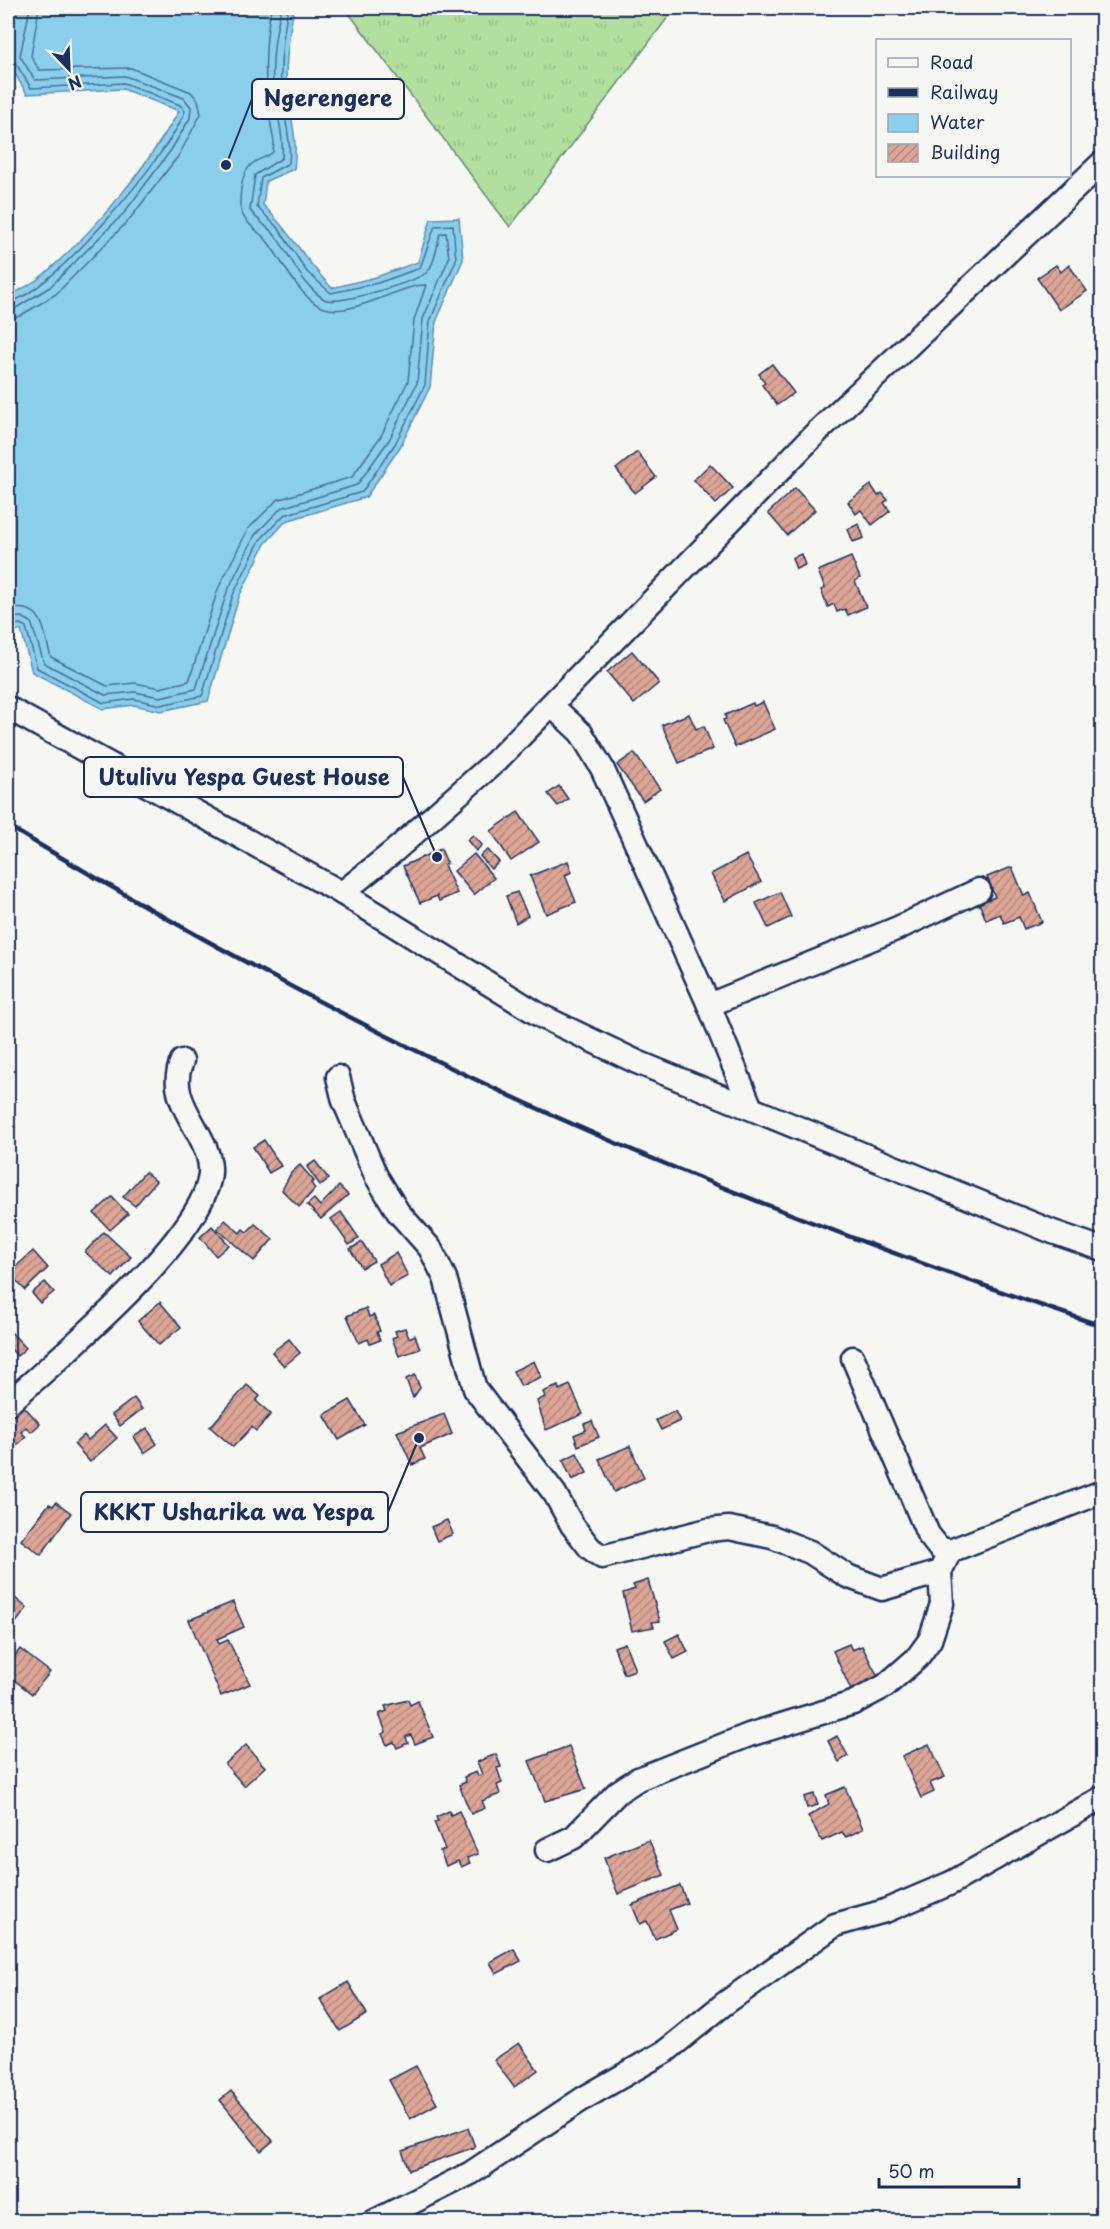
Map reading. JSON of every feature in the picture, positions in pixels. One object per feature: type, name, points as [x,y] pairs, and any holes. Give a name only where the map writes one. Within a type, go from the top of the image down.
[{"type":"street","points":[[342,893],[393,852],[496,761],[817,432],[1102,164]]},
{"type":"street","points":[[551,705],[581,733],[602,768],[709,1005],[750,1106]]},
{"type":"street","points":[[8,708],[342,893],[541,1016],[637,1062],[750,1106],[1042,1228],[1102,1249]]},
{"type":"street","points":[[709,1005],[898,928],[979,890]]},
{"type":"street","points":[[8,1404],[135,1288],[174,1242],[192,1216],[205,1190],[210,1165],[177,1089],[177,1073],[182,1061]]},
{"type":"street","points":[[338,1077],[344,1101],[376,1176],[398,1212],[430,1248],[445,1278],[475,1389],[555,1494],[572,1525],[590,1548],[602,1557],[708,1530],[729,1528],[772,1537],[810,1551],[847,1576],[882,1589],[940,1572]]},
{"type":"street","points":[[853,1359],[928,1534],[939,1548],[950,1551],[1102,1492]]},
{"type":"street","points":[[547,1851],[574,1837],[618,1792],[638,1779],[749,1736],[854,1703],[885,1686],[917,1658],[930,1640],[942,1604],[940,1572],[950,1551]]},
{"type":"street","points":[[373,2222],[471,2173],[584,2098],[635,2071],[666,2051],[724,2004],[790,1959],[835,1924],[885,1911],[951,1883],[1102,1798]]},
{"type":"green space","points":[[345,8],[675,8],[510,227]]},
{"type":"water","points":[[16,8],[294,8],[286,70],[295,138],[294,169],[266,181],[263,205],[332,288],[376,277],[418,262],[431,219],[459,218],[463,260],[436,322],[430,387],[400,447],[366,497],[286,521],[265,544],[239,597],[208,701],[161,711],[134,705],[103,709],[32,672],[21,630],[8,632],[8,297],[43,275],[82,239],[135,177],[179,111],[123,89],[27,94],[8,62]]},
{"type":"building","points":[[1056,265],[1061,272],[1069,265],[1087,291],[1059,310],[1037,278]]},
{"type":"building","points":[[772,364],[794,393],[777,405],[762,385],[765,383],[759,374]]},
{"type":"building","points":[[637,452],[656,477],[635,493],[616,469]]},
{"type":"building","points":[[710,464],[733,488],[716,504],[694,480]]},
{"type":"building","points":[[871,485],[878,496],[882,493],[888,500],[884,503],[890,511],[872,525],[861,510],[856,514],[848,502]]},
{"type":"building","points":[[795,488],[815,510],[787,535],[768,513]]},
{"type":"building","points":[[859,524],[864,538],[853,542],[848,529]]},
{"type":"building","points":[[801,554],[805,565],[796,569],[792,558]]},
{"type":"building","points":[[851,557],[860,578],[855,581],[866,607],[848,615],[845,609],[837,612],[834,604],[828,607],[821,590],[825,588],[818,571]]},
{"type":"building","points":[[632,651],[659,683],[634,704],[607,672]]},
{"type":"building","points":[[763,702],[775,729],[735,747],[723,720],[726,719],[725,715],[753,703],[754,706]]},
{"type":"building","points":[[689,714],[696,729],[704,726],[713,749],[679,763],[662,725]]},
{"type":"building","points":[[634,753],[660,789],[643,801],[617,765]]},
{"type":"building","points":[[559,786],[568,799],[558,806],[548,794]]},
{"type":"building","points":[[518,812],[539,842],[511,861],[491,831]]},
{"type":"building","points":[[473,835],[482,845],[476,851],[467,840]]},
{"type":"building","points":[[441,849],[447,863],[444,865],[457,893],[439,901],[437,896],[420,903],[403,866]]},
{"type":"building","points":[[488,850],[499,862],[491,869],[480,856]]},
{"type":"building","points":[[474,854],[494,878],[474,895],[454,871]]},
{"type":"building","points":[[746,855],[761,882],[725,901],[711,874]]},
{"type":"building","points":[[568,861],[572,872],[565,875],[576,902],[546,914],[530,876]]},
{"type":"building","points":[[1012,867],[1024,896],[1030,893],[1042,922],[1024,929],[1019,917],[1004,923],[1000,914],[986,920],[979,903],[995,897],[987,877]]},
{"type":"building","points":[[517,892],[528,916],[516,923],[506,896]]},
{"type":"building","points":[[780,892],[791,917],[768,928],[756,903]]},
{"type":"building","points":[[264,1140],[281,1166],[269,1173],[253,1147]]},
{"type":"building","points":[[315,1161],[329,1179],[320,1185],[307,1167]]},
{"type":"building","points":[[300,1165],[314,1181],[311,1183],[315,1189],[299,1207],[282,1190],[291,1173]]},
{"type":"building","points":[[145,1172],[156,1181],[135,1206],[123,1197]]},
{"type":"building","points":[[339,1186],[348,1195],[321,1219],[307,1205],[314,1199],[320,1206]]},
{"type":"building","points":[[112,1197],[128,1214],[110,1230],[94,1213]]},
{"type":"building","points":[[341,1212],[359,1238],[349,1245],[331,1219]]},
{"type":"building","points":[[225,1220],[240,1233],[243,1229],[247,1232],[255,1224],[273,1239],[254,1261],[217,1229]]},
{"type":"building","points":[[212,1226],[229,1245],[216,1256],[200,1237]]},
{"type":"building","points":[[104,1232],[131,1257],[113,1277],[85,1252]]},
{"type":"building","points":[[362,1242],[374,1261],[362,1268],[350,1249]]},
{"type":"building","points":[[33,1251],[48,1268],[25,1290],[9,1273]]},
{"type":"building","points":[[396,1253],[408,1276],[389,1286],[378,1264]]},
{"type":"building","points":[[45,1282],[54,1292],[40,1303],[32,1293]]},
{"type":"building","points":[[160,1302],[181,1327],[159,1345],[138,1321]]},
{"type":"building","points":[[366,1308],[369,1317],[374,1315],[380,1331],[377,1332],[380,1340],[370,1344],[368,1339],[359,1343],[347,1316]]},
{"type":"building","points":[[405,1328],[409,1338],[415,1335],[420,1349],[399,1356],[392,1338],[397,1336],[395,1331]]},
{"type":"building","points":[[10,1331],[26,1348],[17,1356],[11,1349],[8,1353],[8,1333]]},
{"type":"building","points":[[289,1339],[300,1353],[284,1366],[272,1352]]},
{"type":"building","points":[[534,1361],[541,1377],[521,1386],[513,1371]]},
{"type":"building","points":[[415,1375],[420,1388],[413,1398],[406,1379]]},
{"type":"building","points":[[247,1385],[260,1396],[256,1401],[271,1414],[256,1431],[252,1427],[233,1447],[210,1427]]},
{"type":"building","points":[[570,1385],[583,1414],[546,1430],[537,1401],[545,1397],[543,1392],[558,1386],[559,1390]]},
{"type":"building","points":[[134,1398],[142,1409],[120,1426],[112,1415]]},
{"type":"building","points":[[350,1400],[365,1425],[339,1440],[324,1415]]},
{"type":"building","points":[[20,1402],[40,1424],[31,1432],[26,1427],[21,1432],[26,1437],[16,1446],[8,1437],[8,1413]]},
{"type":"building","points":[[675,1411],[680,1421],[661,1430],[656,1420]]},
{"type":"building","points":[[444,1414],[452,1434],[420,1448],[425,1459],[412,1465],[397,1432]]},
{"type":"building","points":[[592,1421],[599,1437],[578,1446],[574,1435],[586,1430],[584,1424]]},
{"type":"building","points":[[105,1425],[117,1438],[90,1462],[74,1444],[84,1435],[88,1440]]},
{"type":"building","points":[[147,1428],[157,1444],[144,1453],[134,1437]]},
{"type":"building","points":[[630,1446],[644,1478],[614,1492],[599,1459]]},
{"type":"building","points":[[577,1453],[587,1473],[572,1480],[563,1460]]},
{"type":"building","points":[[56,1502],[71,1513],[41,1555],[21,1540],[49,1504],[53,1506]]},
{"type":"building","points":[[447,1520],[453,1534],[437,1541],[431,1527]]},
{"type":"building","points":[[648,1580],[660,1621],[652,1622],[654,1627],[632,1631],[623,1593],[635,1589],[633,1585]]},
{"type":"building","points":[[8,1592],[27,1608],[8,1633]]},
{"type":"building","points":[[233,1602],[244,1627],[217,1639],[219,1644],[228,1640],[250,1684],[221,1696],[189,1620]]},
{"type":"building","points":[[679,1634],[688,1652],[674,1659],[665,1641]]},
{"type":"building","points":[[625,1643],[635,1670],[624,1674],[614,1647]]},
{"type":"building","points":[[849,1644],[852,1650],[862,1646],[878,1677],[851,1690],[833,1651]]},
{"type":"building","points":[[20,1649],[50,1672],[32,1694],[8,1675],[8,1665]]},
{"type":"building","points":[[408,1700],[410,1705],[418,1701],[433,1737],[415,1744],[411,1735],[406,1737],[408,1743],[397,1748],[394,1742],[387,1745],[382,1734],[386,1732],[379,1714],[387,1711],[385,1706]]},
{"type":"building","points":[[837,1736],[848,1756],[839,1762],[828,1741]]},
{"type":"building","points":[[929,1744],[945,1777],[930,1783],[934,1792],[921,1798],[902,1756]]},
{"type":"building","points":[[246,1745],[265,1767],[244,1786],[225,1764]]},
{"type":"building","points":[[569,1746],[586,1789],[545,1801],[529,1761]]},
{"type":"building","points":[[496,1754],[501,1767],[497,1768],[502,1783],[497,1785],[500,1794],[482,1801],[485,1808],[471,1814],[459,1785],[466,1782],[464,1777],[476,1772],[478,1776],[482,1774],[477,1762]]},
{"type":"building","points":[[845,1787],[863,1829],[846,1837],[842,1832],[822,1841],[808,1816],[829,1804],[826,1795]]},
{"type":"building","points":[[814,1794],[818,1805],[807,1808],[804,1797]]},
{"type":"building","points":[[449,1811],[451,1815],[459,1811],[478,1854],[467,1858],[470,1863],[461,1867],[458,1861],[446,1866],[440,1851],[445,1849],[434,1822],[438,1821],[436,1817]]},
{"type":"building","points":[[649,1840],[664,1875],[618,1894],[604,1858]]},
{"type":"building","points":[[680,1885],[687,1903],[669,1910],[677,1929],[655,1939],[647,1921],[640,1924],[632,1905]]},
{"type":"building","points":[[514,1949],[521,1961],[496,1974],[490,1962]]},
{"type":"building","points":[[348,1982],[367,2014],[340,2031],[320,1999]]},
{"type":"building","points":[[519,2043],[538,2070],[514,2087],[494,2060]]},
{"type":"building","points":[[416,2066],[437,2104],[410,2119],[389,2080]]},
{"type":"building","points":[[231,2091],[273,2141],[261,2151],[220,2100]]},
{"type":"building","points":[[468,2128],[475,2147],[409,2170],[402,2151]]},
{"type":"railway","points":[[8,826],[153,911],[301,992],[527,1104],[665,1164],[789,1213],[976,1283],[1102,1326]]},
{"type":"place","name":"Ngerengere","points":[[226,165]]},
{"type":"place","name":"Utulivu Yespa Guest House","points":[[437,857]]},
{"type":"place","name":"KKKT Usharika wa Yespa","points":[[419,1438]]}]
